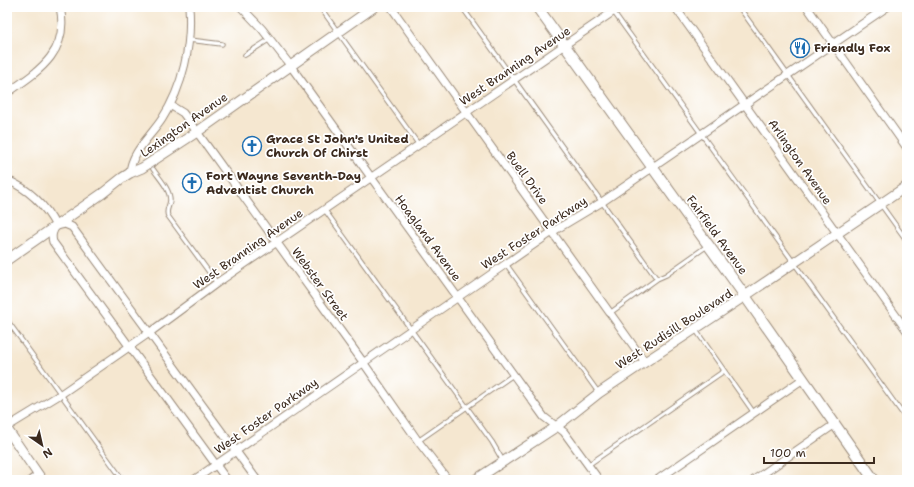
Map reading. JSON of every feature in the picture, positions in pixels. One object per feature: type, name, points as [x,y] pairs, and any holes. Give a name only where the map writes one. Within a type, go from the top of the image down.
[{"type":"main road","name":"Fairfield Avenue","points":[[537,7],[745,296],[874,480]]},
{"type":"street","points":[[7,93],[37,72],[48,61],[58,44],[61,33],[62,23],[60,7]]},
{"type":"street","points":[[130,173],[131,161],[159,123],[170,105],[181,78],[188,40],[189,7]]},
{"type":"street","name":"Hoagland Avenue","points":[[241,7],[270,39],[290,65],[544,417],[564,432],[588,465],[596,479]]},
{"type":"street","name":"Lexington Avenue","points":[[7,260],[130,173],[142,168],[197,132],[374,7]]},
{"type":"street","name":"Buell Drive","points":[[391,7],[645,362]]},
{"type":"street","name":"West Branning Avenue","points":[[7,428],[61,394],[149,333],[217,283],[564,46],[611,9],[620,7]]},
{"type":"street","name":"Arlington Avenue","points":[[675,7],[907,331]]},
{"type":"street","points":[[807,7],[907,148]]},
{"type":"street","name":"West Foster Parkway","points":[[194,480],[505,264],[552,232],[602,202],[833,44],[878,10],[887,7]]},
{"type":"street","name":"Webster Street","points":[[170,105],[183,113],[363,362],[418,442],[448,480]]},
{"type":"street","points":[[7,180],[32,195],[51,215],[56,226]]},
{"type":"street","name":"West Rudisill Boulevard","points":[[475,480],[556,426],[599,393],[694,328],[745,296],[907,186]]},
{"type":"street","points":[[56,226],[65,224],[72,227],[257,480]]},
{"type":"street","points":[[56,226],[52,237],[53,242],[227,480]]},
{"type":"street","points":[[657,480],[803,379]]},
{"type":"street","points":[[754,480],[835,424]]},
{"type":"street","points":[[7,428],[37,478]]},
{"type":"lane","points":[[320,7],[419,145]]},
{"type":"lane","points":[[462,7],[657,279]]},
{"type":"lane","points":[[738,7],[907,242]]},
{"type":"lane","points":[[611,9],[907,420]]},
{"type":"lane","points":[[246,55],[270,39]]},
{"type":"lane","points":[[188,40],[222,44]]},
{"type":"lane","points":[[153,170],[168,190],[170,200],[166,211],[168,216],[217,283]]},
{"type":"lane","points":[[324,209],[492,442],[503,461]]},
{"type":"lane","points":[[610,314],[657,279],[666,275],[708,245]]},
{"type":"lane","points":[[505,264],[599,393]]},
{"type":"lane","points":[[7,320],[123,480]]},
{"type":"lane","points":[[694,328],[754,413]]},
{"type":"lane","points":[[588,465],[724,371]]},
{"type":"lane","points":[[418,442],[514,374]]},
{"type":"place","name":"Friendly Fox","points":[[800,48]]},
{"type":"place","name":"Grace St John's United Church Of Chirst","points":[[252,146]]},
{"type":"place","name":"Fort Wayne Seventh-Day Adventist Church","points":[[192,183]]}]
